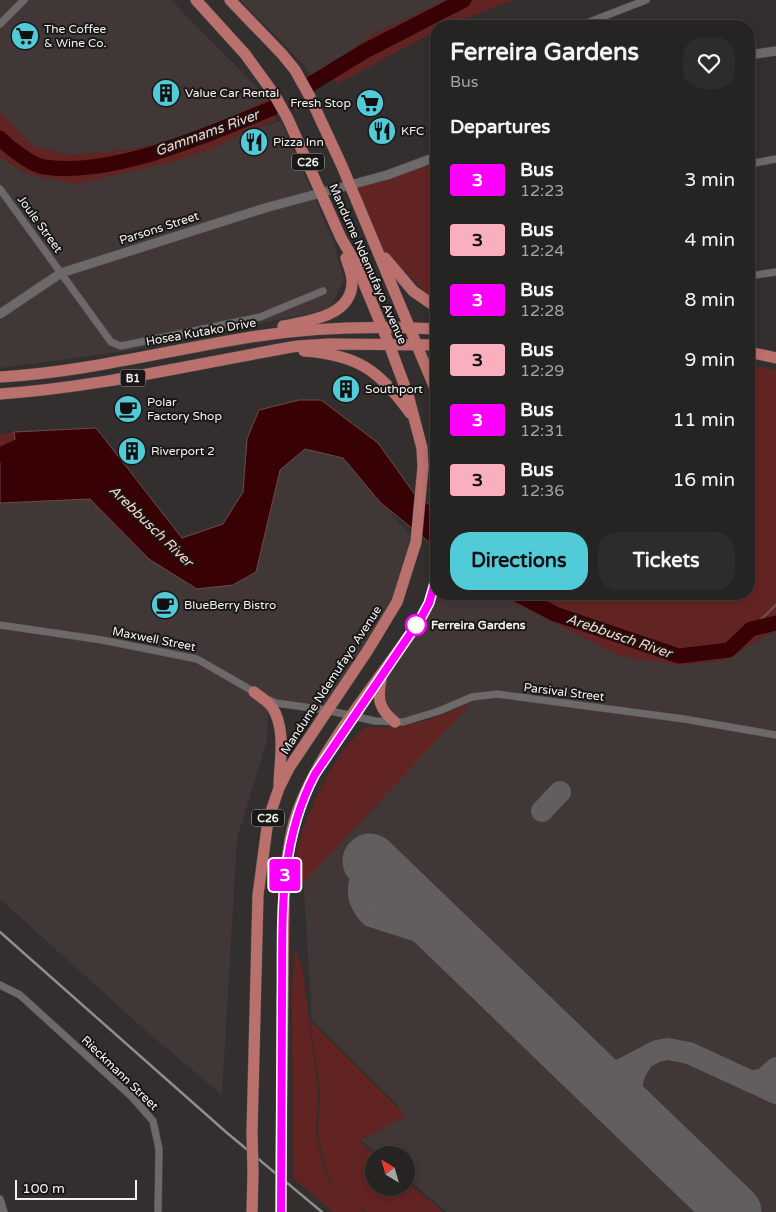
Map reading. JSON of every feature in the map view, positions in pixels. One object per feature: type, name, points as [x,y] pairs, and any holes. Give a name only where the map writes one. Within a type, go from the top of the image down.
[{"type":"main road","name":"Mandume Ndemufayo Avenue","points":[[196,0],[245,54],[274,94],[288,119],[341,238],[355,262],[389,344],[417,422],[422,448],[421,492],[416,542],[409,571],[390,615],[326,710],[279,788],[268,820],[258,895],[252,1212]]},
{"type":"main road","name":"Mandume Ndemufayo Avenue","points":[[230,0],[295,70],[312,100],[430,377]]},
{"type":"main road","points":[[194,347],[323,317],[334,312],[348,297],[352,280],[341,238]]},
{"type":"main road","points":[[373,240],[402,280],[430,303]]},
{"type":"main road","name":"Hosea Kutako Drive","points":[[2,375],[80,370],[194,347],[290,331],[381,327],[409,328]]},
{"type":"main road","name":"B1","points":[[409,328],[430,330]]},
{"type":"main road","name":"B1","points":[[0,394],[54,390],[107,382],[265,352],[329,344],[389,344]]},
{"type":"main road","points":[[389,344],[430,345]]},
{"type":"main road","points":[[265,352],[298,351],[343,356],[374,372],[393,389],[417,422]]},
{"type":"main road","points":[[755,353],[776,358]]},
{"type":"main road","name":"C26","points":[[281,1212],[286,871],[293,829],[303,797],[352,716],[421,618],[430,600]]},
{"type":"main road","points":[[382,673],[378,703],[384,713],[395,722]]},
{"type":"main road","points":[[254,692],[271,706],[279,728],[281,744],[279,788]]},
{"type":"street","points":[[0,24],[24,0]]},
{"type":"street","points":[[594,20],[646,0]]},
{"type":"street","points":[[755,54],[776,51]]},
{"type":"street","name":"Parsons Street","points":[[0,314],[61,272],[430,159]]},
{"type":"street","points":[[755,163],[776,159]]},
{"type":"street","name":"Joule Street","points":[[0,188],[111,342],[121,346],[260,317],[323,291]]},
{"type":"street","points":[[755,275],[776,272]]},
{"type":"street","name":"Maxwell Street","points":[[0,625],[102,640],[197,659],[276,703],[326,710],[352,716]]},
{"type":"street","name":"Parsival Street","points":[[352,716],[375,721],[395,722],[414,720],[472,697],[497,694],[692,720],[776,735]]},
{"type":"street","name":"Rieckmann Street","points":[[0,985],[20,995],[132,1097],[153,1121],[159,1149],[158,1212]]},
{"type":"street","points":[[0,1199],[4,1212]]},
{"type":"shaded area","points":[[0,0],[171,0],[269,100],[175,141],[127,150],[70,155],[33,146],[0,112]]},
{"type":"shaded area","points":[[240,0],[446,0],[376,33],[312,77],[302,63]]},
{"type":"shaded area","points":[[446,0],[513,0],[462,20],[430,20],[430,34],[337,84],[326,68],[376,33]]},
{"type":"shaded area","points":[[269,100],[276,121],[246,131],[212,149],[168,163],[76,184],[27,174],[0,157],[0,112],[33,146],[70,155],[127,150],[175,141]]},
{"type":"shaded area","points":[[281,121],[332,238],[344,279],[330,309],[126,351],[0,368],[0,157],[27,174],[212,149],[246,131]]},
{"type":"shaded area","points":[[430,159],[430,296],[373,240],[349,185]]},
{"type":"shaded area","points":[[755,366],[776,370],[776,630],[722,661],[680,665],[620,656],[510,600],[755,600]]},
{"type":"shaded area","points":[[14,432],[17,447],[0,455],[0,435]]},
{"type":"shaded area","points":[[305,449],[343,458],[416,542],[397,602],[326,710],[276,703],[244,689],[268,709],[267,740],[237,839],[222,1095],[145,1030],[0,899],[0,503],[90,499],[149,559],[196,589],[232,585],[264,539],[280,470]]},
{"type":"shaded area","points":[[432,600],[510,600],[620,656],[722,661],[776,630],[776,1212],[447,1212],[415,1185],[415,1146],[368,1146],[354,1134],[400,1107],[312,1020],[303,877],[471,698],[403,722],[384,713],[382,673]]},
{"type":"shaded area","points":[[472,702],[297,890],[294,875],[301,835],[329,773],[351,741],[366,727],[409,725],[445,714]]},
{"type":"shaded area","points":[[295,950],[302,966],[318,1089],[316,1135],[327,1179],[364,1212],[333,1212],[293,1178],[292,986]]},
{"type":"shaded area","points":[[310,1021],[406,1116],[359,1141],[365,1146],[365,1196],[415,1196],[415,1189],[443,1212],[367,1212],[356,1205],[329,1179],[318,1136],[320,1089]]},
{"type":"water","points":[[299,400],[321,400],[378,443],[416,496],[430,505],[430,543],[380,502],[343,458],[305,449],[280,470],[256,572],[233,585],[197,589],[149,559],[90,499],[0,503],[0,455],[16,447],[14,432],[96,428],[182,538],[223,524],[243,492],[247,439],[259,410]]},
{"type":"waterway","name":"Gammams River","points":[[306,87],[365,51],[464,0]]},
{"type":"waterway","name":"Gammams River","points":[[0,138],[21,156],[39,166],[72,168],[101,166],[131,160],[191,141],[273,108]]},
{"type":"waterway","name":"Arebbusch River","points":[[0,455],[17,447],[35,450]]},
{"type":"waterway","name":"Arebbusch River","points":[[528,600],[555,614],[679,656],[729,650],[751,629],[776,623]]},
{"type":"waterway","points":[[751,629],[776,605]]},
{"type":"taxiway","points":[[542,811],[560,792]]},
{"type":"taxiway","points":[[378,869],[364,877],[359,889],[362,903],[371,916],[455,943]]},
{"type":"taxiway","points":[[581,1064],[595,1072],[615,1073],[657,1051],[668,1049],[689,1053],[776,1093]]},
{"type":"taxiway","points":[[637,1118],[632,1103],[631,1089],[634,1076],[641,1062]]},
{"type":"taxiway","points":[[752,1082],[764,1079],[776,1068]]},
{"type":"runway","points":[[370,861],[734,1212]]},
{"type":"railway","points":[[0,932],[226,1132],[322,1212]]},
{"type":"bus line","name":"3","points":[[281,1212],[283,924],[286,871],[297,812],[315,774],[329,751],[411,633],[430,600]]},
{"type":"place","name":"The Coffee & Wine Co.","points":[[25,36]]},
{"type":"place","name":"Value Car Rental","points":[[166,93]]},
{"type":"place","name":"Fresh Stop","points":[[370,103]]},
{"type":"place","name":"KFC","points":[[382,131]]},
{"type":"place","name":"Pizza Inn","points":[[254,142]]},
{"type":"place","name":"Southport","points":[[346,389]]},
{"type":"place","name":"Polar Factory Shop","points":[[128,409]]},
{"type":"place","name":"Riverport 2","points":[[132,451]]},
{"type":"place","name":"BlueBerry Bistro","points":[[165,605]]},
{"type":"place","name":"Ferreira Gardens","points":[[416,625]]}]
